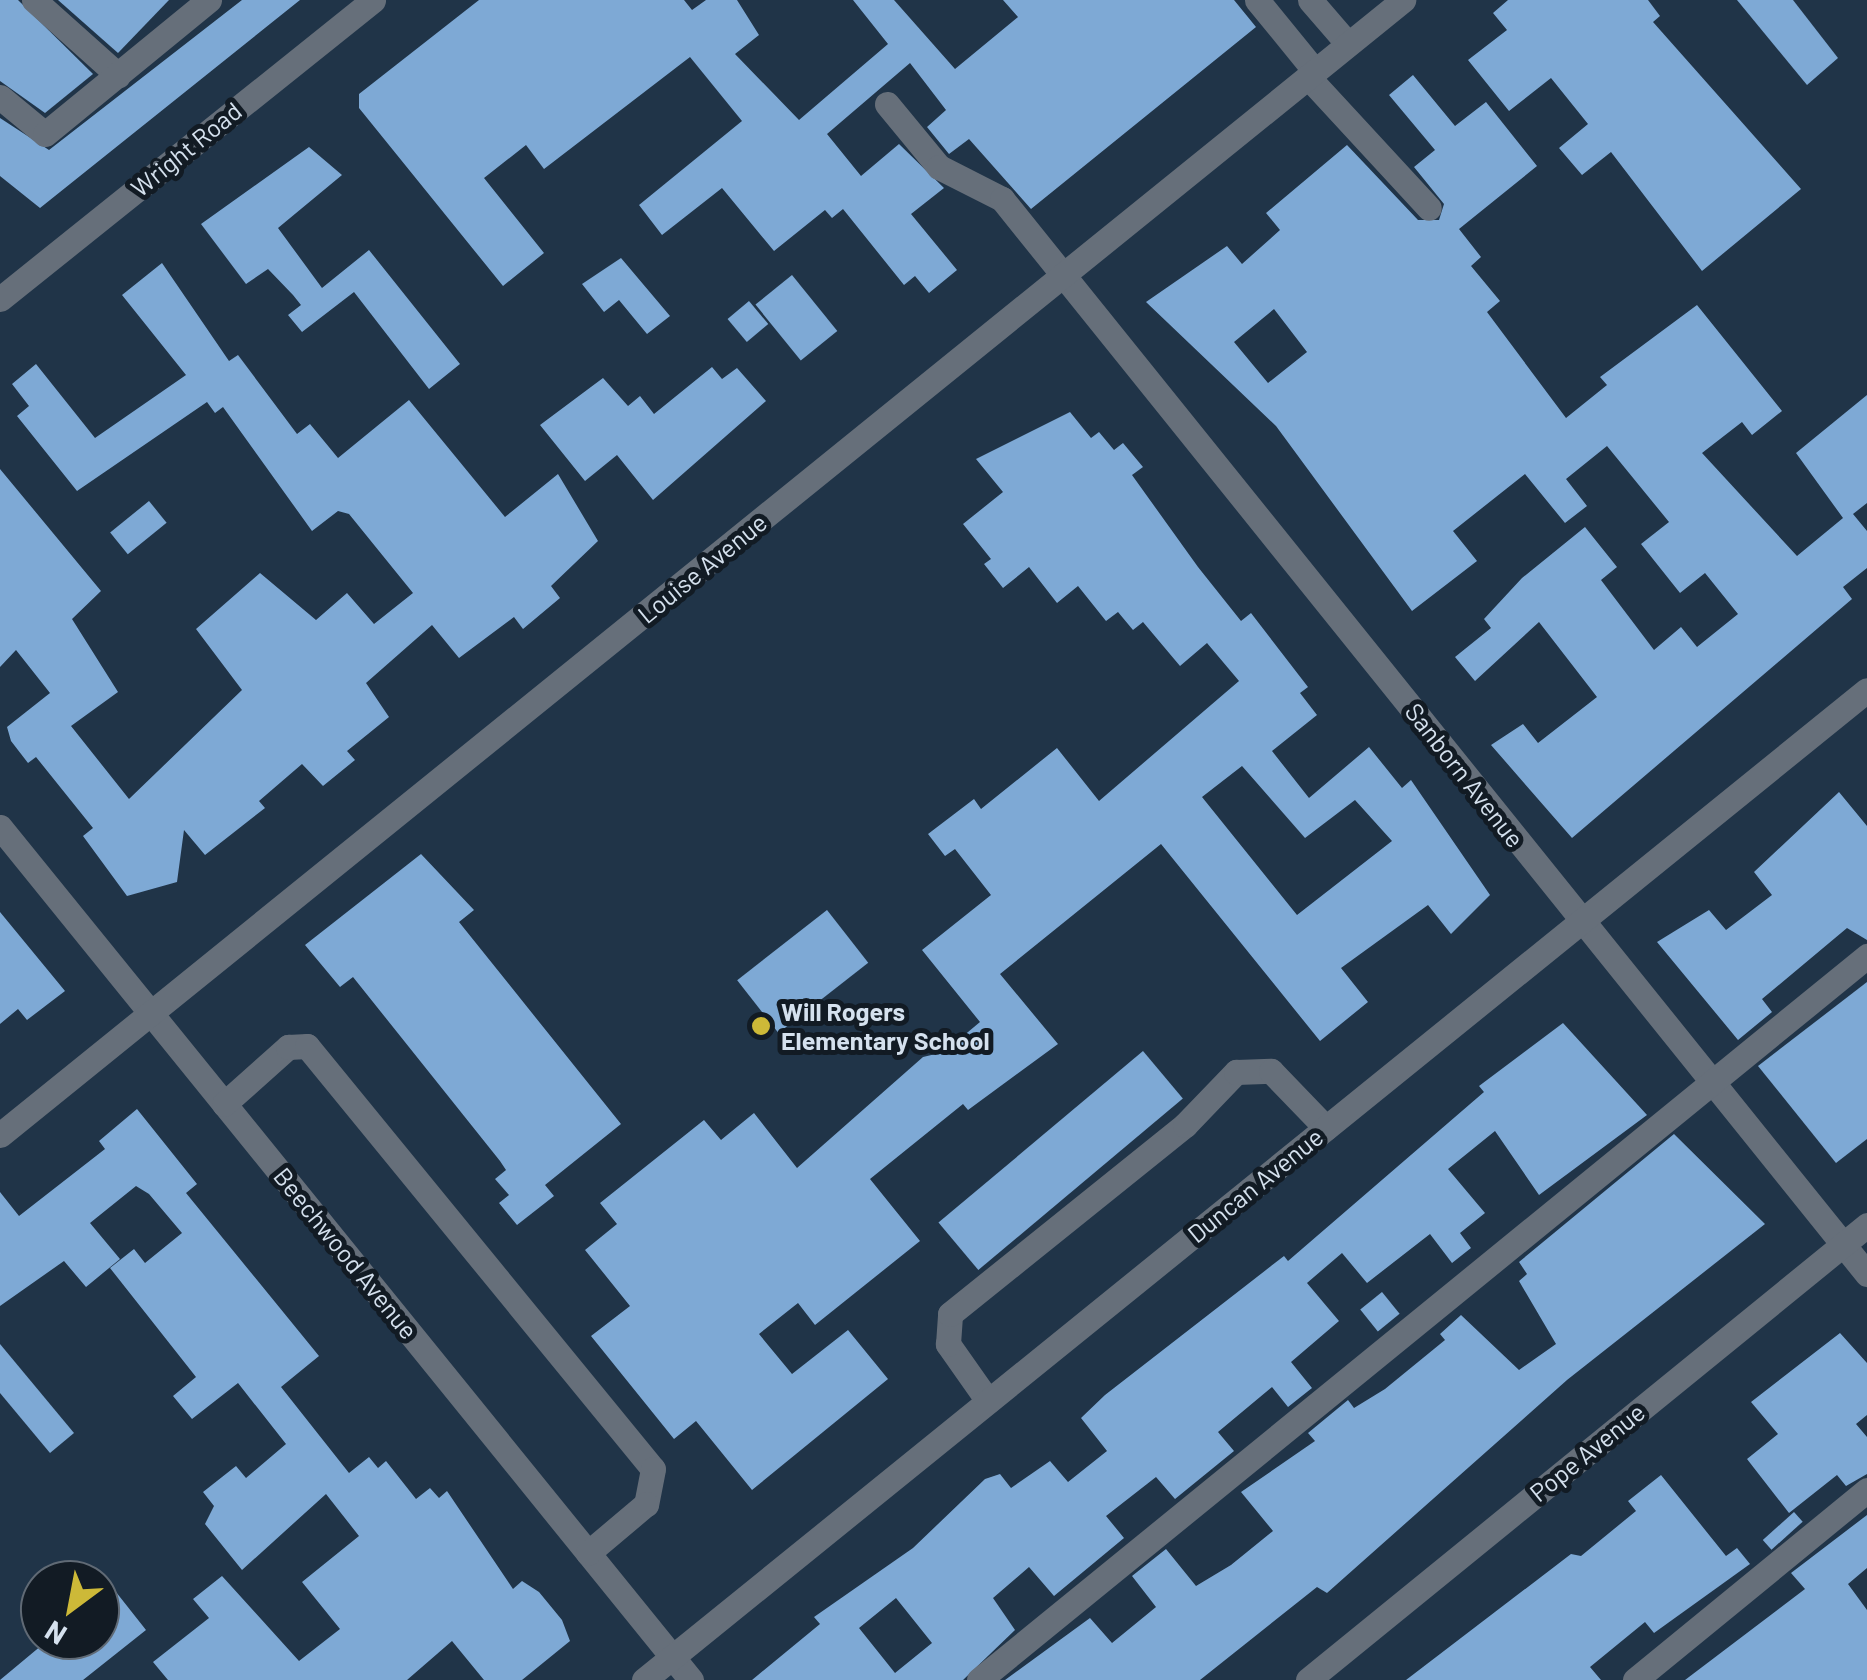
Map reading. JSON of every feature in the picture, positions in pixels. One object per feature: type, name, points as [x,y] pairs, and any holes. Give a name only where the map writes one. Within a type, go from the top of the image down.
[{"type":"street","points":[[34,0],[118,75]]},
{"type":"street","name":"Wright Road","points":[[0,299],[372,0]]},
{"type":"street","points":[[1257,0],[1312,74],[1429,208]]},
{"type":"street","points":[[1310,0],[1348,44]]},
{"type":"street","name":"Louise Avenue","points":[[0,1135],[1403,0]]},
{"type":"street","points":[[0,97],[46,134],[196,4]]},
{"type":"street","name":"Sanborn Avenue","points":[[886,104],[940,167],[1002,200],[1058,279],[1867,1274]]},
{"type":"street","name":"Duncan Avenue","points":[[644,1680],[1867,690]]},
{"type":"street","name":"Beechwood Avenue","points":[[0,827],[691,1680]]},
{"type":"street","points":[[979,1680],[1867,956]]},
{"type":"street","points":[[224,1104],[288,1048],[307,1046],[653,1469],[646,1504],[588,1553]]},
{"type":"street","points":[[988,1401],[948,1344],[950,1314],[1184,1125],[1236,1072],[1271,1070],[1326,1128]]},
{"type":"street","name":"Pope Avenue","points":[[1308,1680],[1867,1225]]},
{"type":"street","points":[[1635,1680],[1867,1490]]},
{"type":"building","points":[[0,0],[18,0],[93,74],[45,113],[0,81]]},
{"type":"building","points":[[58,0],[169,0],[118,53]]},
{"type":"building","points":[[242,0],[300,0],[40,208],[0,176],[0,118],[49,150]]},
{"type":"building","points":[[479,0],[684,0],[692,10],[706,0],[737,0],[759,35],[735,54],[799,120],[888,44],[853,0],[894,0],[955,69],[1018,17],[1003,0],[1234,0],[1256,27],[1031,209],[969,139],[949,154],[927,127],[946,110],[910,63],[827,134],[861,176],[899,144],[944,188],[911,214],[957,270],[929,293],[915,276],[904,285],[843,209],[832,218],[825,210],[774,251],[722,188],[662,235],[639,205],[742,121],[690,57],[544,169],[526,145],[484,178],[544,253],[503,286],[359,108],[359,94]]},
{"type":"building","points":[[1508,0],[1648,0],[1660,16],[1653,22],[1801,189],[1702,271],[1611,152],[1582,175],[1559,148],[1588,124],[1551,78],[1509,111],[1468,60],[1507,30],[1493,13]]},
{"type":"building","points":[[1737,0],[1793,0],[1838,58],[1807,85]]},
{"type":"building","points":[[1413,75],[1455,126],[1486,102],[1537,166],[1459,229],[1481,257],[1471,266],[1500,301],[1487,312],[1566,418],[1607,385],[1600,377],[1697,305],[1782,411],[1752,435],[1742,422],[1702,453],[1797,556],[1843,518],[1796,453],[1867,395],[1867,503],[1853,514],[1867,531],[1867,568],[1843,587],[1852,599],[1572,838],[1491,745],[1523,724],[1538,743],[1597,697],[1539,622],[1475,681],[1455,657],[1491,628],[1484,619],[1522,578],[1585,527],[1617,567],[1601,580],[1654,650],[1681,627],[1697,647],[1738,614],[1705,573],[1680,593],[1641,544],[1669,522],[1607,446],[1566,479],[1587,506],[1565,523],[1525,474],[1453,531],[1477,561],[1412,611],[1276,426],[1146,302],[1227,246],[1242,264],[1280,230],[1266,213],[1347,145],[1418,220],[1439,220],[1444,204],[1414,167],[1435,150],[1389,95]],"holes":[[[1274,309],[1307,352],[1268,383],[1234,342]]]},
{"type":"building","points":[[309,147],[342,175],[278,228],[322,288],[369,250],[460,364],[429,389],[354,292],[302,332],[288,315],[301,305],[293,295],[268,269],[246,284],[201,224]]},
{"type":"building","points":[[621,258],[670,316],[647,334],[619,300],[604,312],[582,284]]},
{"type":"building","points":[[162,263],[229,361],[238,355],[297,434],[310,424],[338,458],[409,400],[505,517],[558,474],[598,541],[551,586],[560,598],[523,629],[514,617],[459,658],[432,625],[366,683],[389,717],[347,751],[355,760],[323,786],[302,764],[259,801],[265,808],[205,855],[184,830],[177,882],[127,896],[83,836],[93,828],[36,757],[28,763],[11,741],[7,727],[50,693],[16,650],[0,667],[0,469],[101,591],[72,619],[118,692],[71,726],[129,799],[242,690],[196,629],[260,573],[316,620],[347,593],[374,624],[413,593],[349,514],[338,511],[312,531],[223,407],[215,413],[207,402],[77,491],[17,416],[29,406],[12,384],[36,364],[95,438],[186,375],[122,295]]},
{"type":"building","points":[[792,275],[837,331],[801,361],[755,305]]},
{"type":"building","points":[[749,301],[768,324],[747,342],[728,319]]},
{"type":"building","points":[[712,367],[722,379],[737,368],[766,401],[653,500],[617,455],[585,481],[540,425],[603,378],[628,406],[640,396],[654,414]]},
{"type":"building","points":[[1070,412],[1091,438],[1099,432],[1114,450],[1123,443],[1143,467],[1132,475],[1198,567],[1241,621],[1251,613],[1308,687],[1300,693],[1317,715],[1272,751],[1309,798],[1369,747],[1402,788],[1411,780],[1490,895],[1451,934],[1428,905],[1341,968],[1368,1002],[1320,1041],[1161,844],[1000,974],[1058,1044],[968,1110],[963,1104],[870,1179],[920,1241],[815,1325],[798,1303],[759,1334],[792,1374],[848,1330],[888,1379],[752,1490],[696,1421],[674,1439],[591,1336],[630,1306],[585,1250],[617,1224],[600,1203],[704,1120],[721,1140],[754,1113],[797,1168],[923,1057],[944,1052],[980,1022],[922,950],[991,895],[955,849],[945,856],[928,834],[974,799],[981,809],[1057,748],[1099,801],[1239,681],[1207,643],[1180,666],[1143,622],[1133,630],[1118,612],[1106,621],[1078,586],[1057,603],[1029,567],[1003,588],[984,564],[991,559],[963,524],[1003,492],[976,459]],"holes":[[[1242,766],[1305,838],[1355,800],[1392,841],[1297,915],[1202,797]]]},
{"type":"building","points":[[149,501],[167,523],[128,554],[110,532]]},
{"type":"building","points":[[1839,792],[1867,826],[1867,940],[1847,928],[1762,999],[1772,1012],[1738,1040],[1657,942],[1709,910],[1726,930],[1772,895],[1754,872]]},
{"type":"building","points":[[421,854],[474,910],[459,922],[621,1124],[545,1185],[554,1196],[517,1225],[499,1203],[509,1195],[495,1179],[506,1170],[500,1161],[353,977],[340,987],[305,945]]},
{"type":"building","points":[[827,910],[868,963],[778,1033],[737,980]]},
{"type":"building","points":[[0,912],[65,991],[27,1020],[18,1009],[0,1024]]},
{"type":"building","points":[[1867,982],[1867,1139],[1836,1163],[1758,1066]]},
{"type":"building","points":[[1563,1023],[1647,1115],[1539,1195],[1495,1131],[1448,1169],[1485,1213],[1460,1233],[1471,1248],[1452,1263],[1430,1234],[1367,1283],[1342,1253],[1307,1283],[1339,1321],[1291,1362],[1312,1388],[1288,1407],[1272,1387],[1218,1432],[1234,1451],[1175,1499],[1156,1477],[1106,1516],[1124,1538],[1054,1596],[1029,1567],[993,1598],[1015,1630],[963,1680],[752,1680],[820,1624],[814,1617],[913,1548],[985,1479],[1000,1474],[1011,1488],[1050,1461],[1068,1482],[1107,1451],[1081,1418],[1105,1395],[1284,1256],[1288,1261],[1484,1092],[1479,1086]],"holes":[[[896,1598],[932,1643],[895,1673],[859,1628]]]},
{"type":"building","points":[[1143,1051],[1183,1098],[978,1270],[938,1223]]},
{"type":"building","points":[[137,1109],[197,1184],[186,1193],[319,1356],[281,1387],[349,1473],[369,1457],[378,1468],[386,1461],[416,1499],[430,1488],[439,1498],[447,1491],[513,1589],[522,1581],[539,1592],[562,1620],[570,1641],[522,1680],[484,1680],[452,1641],[407,1680],[168,1680],[153,1662],[209,1618],[193,1599],[222,1576],[299,1661],[340,1629],[302,1582],[359,1536],[326,1494],[242,1570],[205,1524],[214,1506],[203,1492],[236,1466],[246,1478],[286,1444],[238,1383],[192,1419],[173,1396],[196,1377],[110,1268],[134,1249],[145,1263],[182,1233],[149,1194],[136,1186],[90,1223],[120,1259],[86,1287],[64,1261],[0,1306],[0,1192],[19,1216],[105,1149],[99,1141]]},
{"type":"building","points":[[1674,1134],[1765,1224],[1567,1380],[1327,1593],[1317,1587],[1200,1680],[1005,1680],[1090,1618],[1112,1643],[1156,1607],[1132,1576],[1166,1549],[1196,1586],[1231,1565],[1273,1531],[1241,1492],[1315,1441],[1308,1433],[1348,1400],[1354,1408],[1385,1389],[1445,1340],[1440,1334],[1461,1315],[1519,1370],[1556,1344],[1519,1281],[1527,1274],[1519,1262]]},
{"type":"building","points":[[1382,1292],[1400,1314],[1378,1331],[1360,1310]]},
{"type":"building","points":[[1840,1333],[1867,1363],[1867,1415],[1856,1424],[1867,1437],[1867,1474],[1846,1486],[1837,1475],[1789,1513],[1747,1459],[1778,1434],[1751,1402]]},
{"type":"building","points":[[0,1344],[74,1433],[50,1453],[0,1393]]},
{"type":"building","points":[[1661,1475],[1726,1556],[1737,1548],[1750,1564],[1654,1633],[1645,1622],[1590,1667],[1601,1680],[1406,1680],[1571,1554],[1581,1556],[1636,1511],[1628,1501]]},
{"type":"building","points":[[1794,1512],[1803,1522],[1771,1550],[1763,1540]]},
{"type":"building","points":[[1867,1515],[1867,1568],[1848,1584],[1867,1610],[1867,1680],[1685,1680],[1805,1589],[1791,1573]]},
{"type":"building","points":[[120,1597],[146,1630],[120,1651]]},
{"type":"building","points":[[24,1660],[108,1660],[83,1680],[0,1680]]},
{"type":"place","name":"Will Rogers Elementary School","points":[[761,1026]]}]
